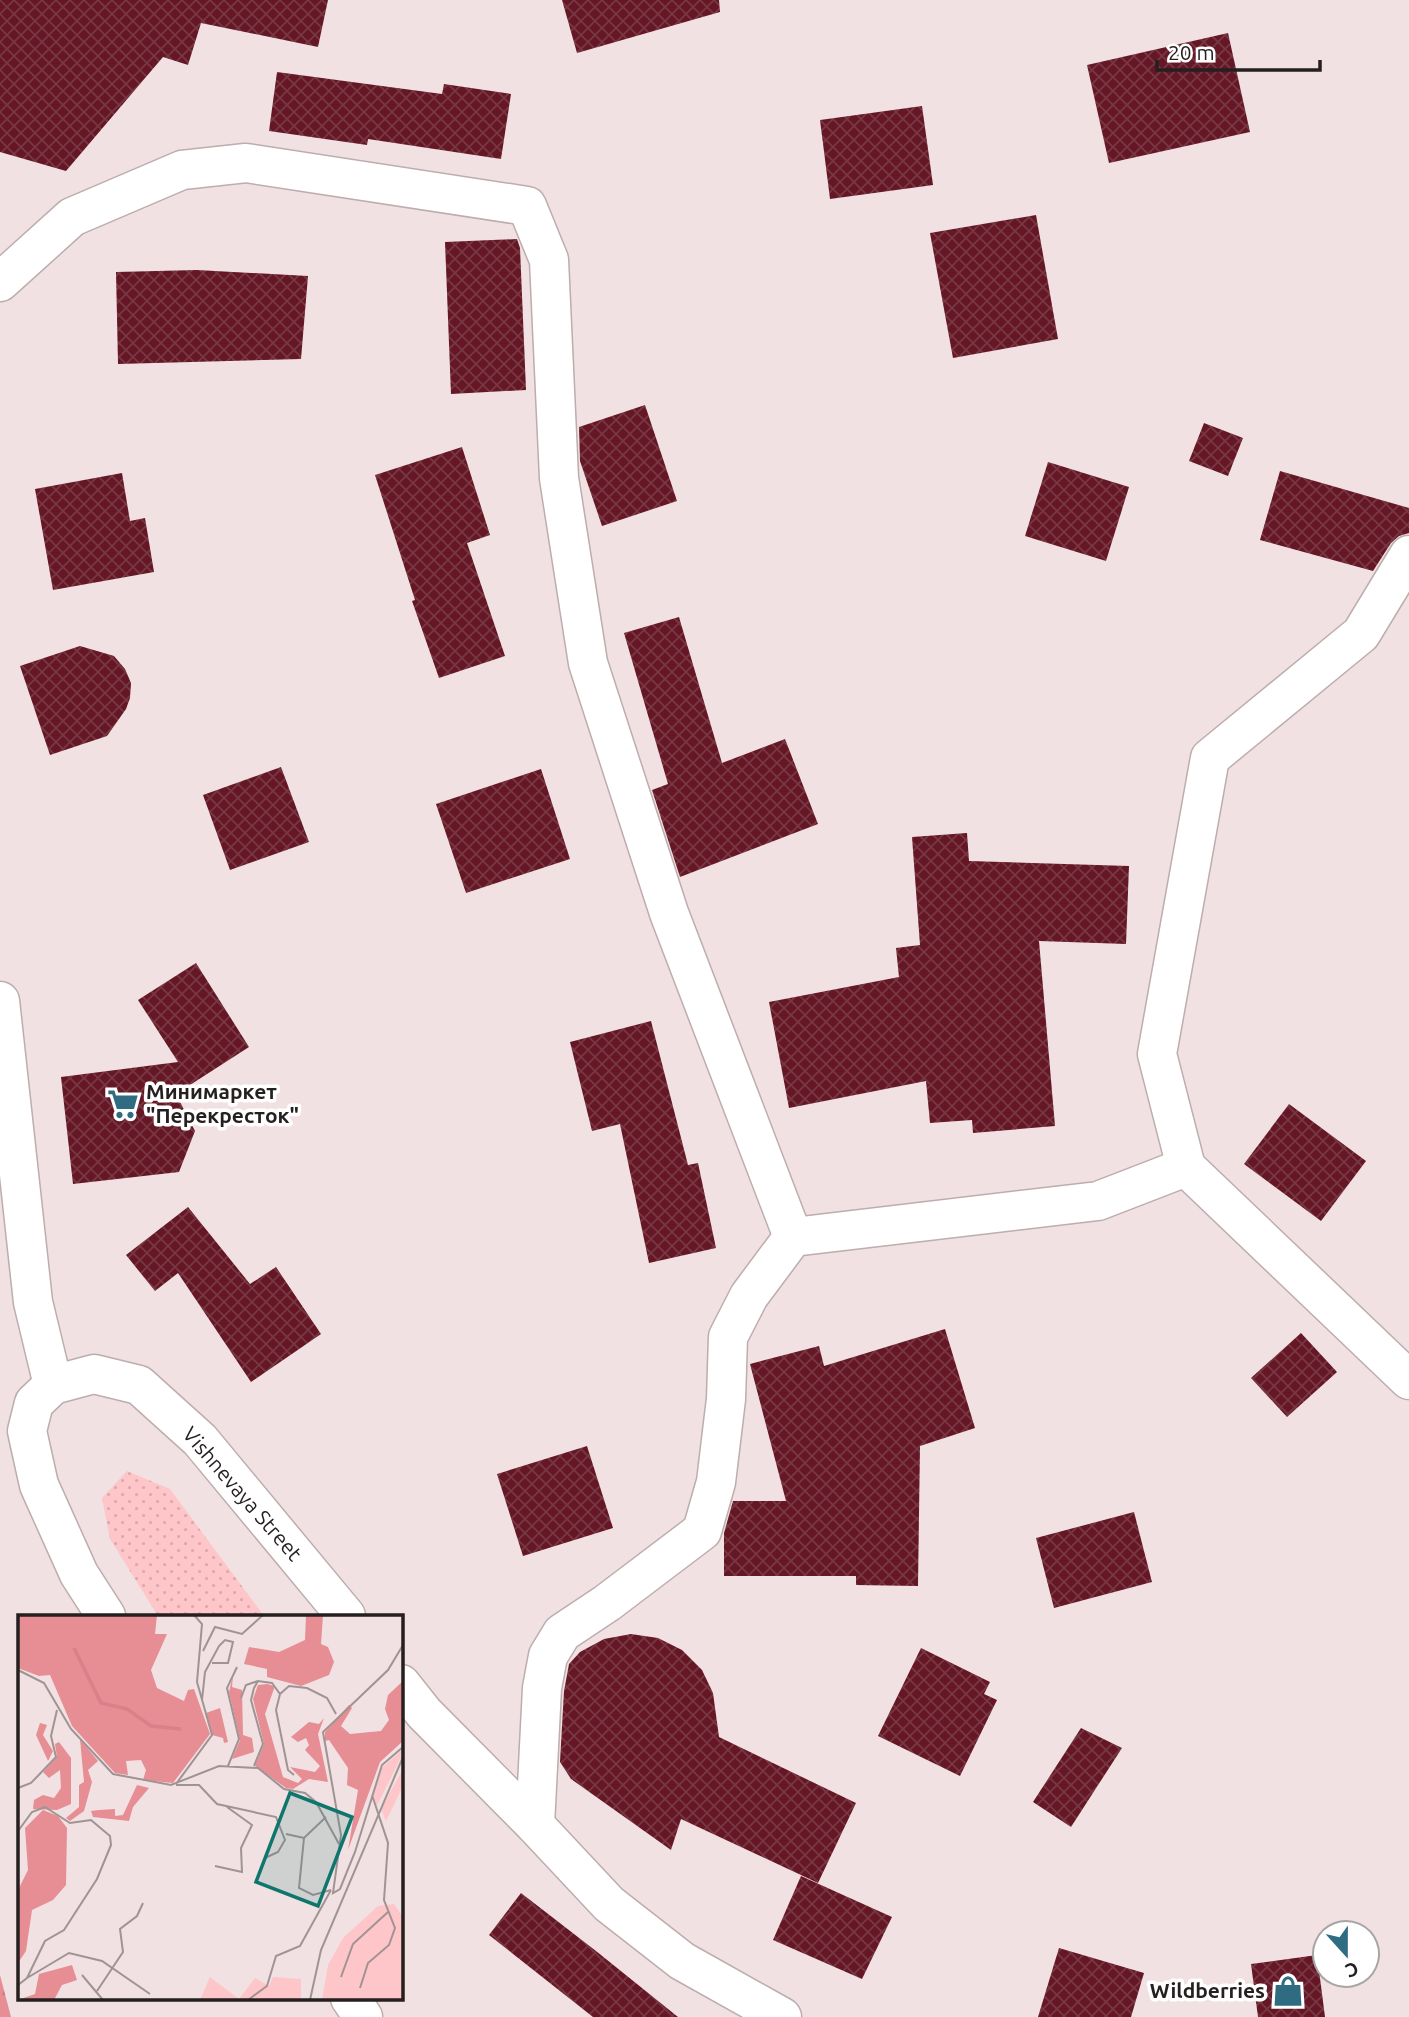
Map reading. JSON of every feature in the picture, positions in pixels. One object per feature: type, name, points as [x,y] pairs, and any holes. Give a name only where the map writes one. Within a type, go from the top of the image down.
[{"type":"street","points":[[0,282],[72,217],[182,170],[246,163],[527,206],[549,260],[559,478],[588,663],[669,914],[793,1237]]},
{"type":"street","points":[[1409,555],[1361,634],[1210,758],[1157,1054],[1186,1167],[1409,1380]]},
{"type":"street","points":[[0,1001],[33,1301],[53,1385],[34,1403],[27,1431],[39,1485],[79,1574],[105,1615]]},
{"type":"street","points":[[535,1825],[542,1688],[548,1656],[562,1633],[607,1603],[702,1531],[716,1482],[726,1399],[728,1337],[749,1296],[793,1237],[1098,1200],[1186,1167]]},
{"type":"street","name":"Vishnevaya Street","points":[[53,1385],[94,1374],[139,1385],[200,1440],[345,1615]]},
{"type":"street","points":[[402,1685],[424,1713],[609,1904],[682,1961],[782,2017]]},
{"type":"street","points":[[351,2000],[363,2017]]},
{"type":"shaded area","points":[[127,1471],[170,1489],[263,1615],[157,1615],[110,1539],[102,1498]]},
{"type":"green space","points":[[0,1975],[11,2017],[0,2017]]},
{"type":"building","points":[[0,0],[328,0],[318,47],[201,23],[188,65],[163,57],[66,171],[0,152]]},
{"type":"building","points":[[562,0],[719,0],[720,12],[577,53]]},
{"type":"building","points":[[1228,33],[1250,132],[1109,163],[1087,65]]},
{"type":"building","points":[[277,72],[442,94],[444,84],[511,94],[501,159],[368,139],[367,145],[269,131]]},
{"type":"building","points":[[922,106],[933,185],[830,199],[820,120]]},
{"type":"building","points":[[1036,215],[1058,339],[953,358],[930,233]]},
{"type":"building","points":[[517,239],[520,248],[526,390],[451,394],[445,242]]},
{"type":"building","points":[[197,270],[308,276],[301,359],[118,364],[116,272]]},
{"type":"building","points":[[645,405],[677,501],[602,526],[580,461],[579,427]]},
{"type":"building","points":[[1204,423],[1243,438],[1228,476],[1189,461]]},
{"type":"building","points":[[462,447],[490,535],[467,543],[505,656],[439,678],[412,601],[415,600],[375,475]]},
{"type":"building","points":[[1048,462],[1129,487],[1106,561],[1025,536]]},
{"type":"building","points":[[1280,471],[1409,508],[1409,533],[1399,536],[1391,543],[1373,571],[1260,540]]},
{"type":"building","points":[[122,473],[130,521],[145,518],[154,572],[53,590],[35,489]]},
{"type":"building","points":[[679,617],[722,763],[785,739],[818,824],[680,877],[652,790],[668,784],[624,633]]},
{"type":"building","points":[[80,646],[114,656],[125,669],[131,683],[130,698],[126,709],[107,736],[50,755],[20,666]]},
{"type":"building","points":[[281,767],[309,842],[230,870],[203,795]]},
{"type":"building","points":[[541,769],[570,859],[466,893],[436,804]]},
{"type":"building","points":[[967,833],[969,861],[1129,866],[1126,944],[1039,941],[1055,1126],[973,1133],[972,1120],[930,1123],[926,1081],[789,1108],[769,1002],[899,977],[896,948],[920,945],[912,837]]},
{"type":"building","name":"Минимаркет \"Перекресток\"","points":[[196,963],[249,1047],[176,1094],[195,1131],[179,1172],[73,1184],[61,1077],[178,1062],[138,1000]]},
{"type":"building","points":[[651,1021],[688,1165],[698,1163],[716,1248],[649,1263],[620,1124],[592,1131],[570,1042]]},
{"type":"building","points":[[1289,1104],[1366,1161],[1321,1221],[1244,1164]]},
{"type":"building","points":[[188,1207],[250,1284],[276,1267],[321,1334],[251,1382],[178,1273],[155,1291],[126,1255]]},
{"type":"building","points":[[945,1329],[975,1428],[920,1446],[918,1586],[856,1585],[856,1576],[724,1576],[724,1533],[733,1501],[786,1501],[750,1364],[819,1346],[824,1366]]},
{"type":"building","points":[[1301,1333],[1337,1372],[1287,1417],[1251,1378]]},
{"type":"building","points":[[587,1446],[613,1528],[523,1556],[497,1474]]},
{"type":"building","points":[[1134,1512],[1152,1582],[1054,1608],[1036,1538]]},
{"type":"building","points":[[631,1634],[658,1638],[682,1650],[702,1670],[713,1693],[719,1737],[856,1803],[818,1883],[681,1819],[671,1850],[571,1779],[560,1762],[564,1691],[569,1664],[580,1652],[604,1639]]},
{"type":"building","points":[[921,1648],[990,1682],[984,1694],[997,1700],[960,1776],[878,1736]]},
{"type":"building","points":[[1081,1728],[1122,1748],[1071,1827],[1033,1802]]},
{"type":"building","points":[[801,1876],[892,1917],[862,1979],[773,1940]]},
{"type":"building","points":[[521,1893],[678,2017],[593,2017],[489,1935]]},
{"type":"building","points":[[1059,1948],[1144,1973],[1131,2017],[1038,2017]]},
{"type":"building","name":"Wildberries","points":[[1311,1956],[1311,1989],[1321,1989],[1325,2017],[1258,2017],[1251,1964]]},
{"type":"place","name":"Минимаркет \"Перекресток\"","points":[[123,1104]]},
{"type":"place","name":"Wildberries","points":[[1288,1991]]}]
